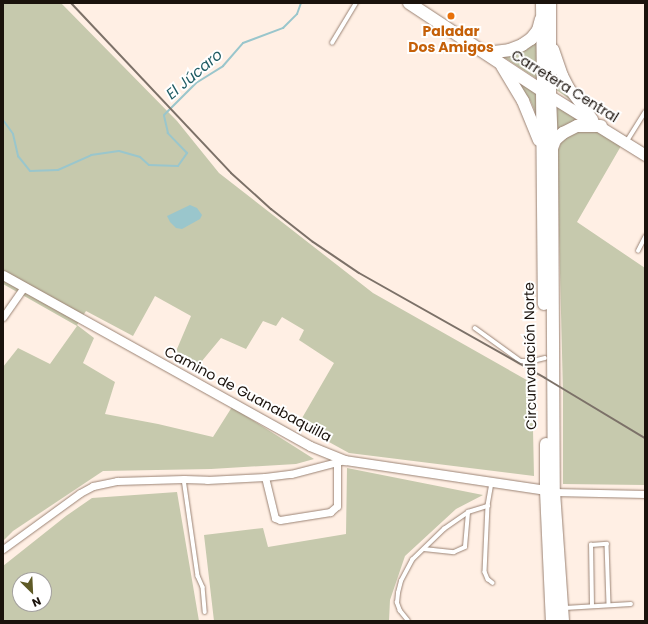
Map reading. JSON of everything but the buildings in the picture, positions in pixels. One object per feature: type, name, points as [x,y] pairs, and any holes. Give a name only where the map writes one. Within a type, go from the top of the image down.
[{"type":"highway","name":"Carretera Central","points":[[409,3],[546,93]]},
{"type":"highway","points":[[486,53],[509,50],[522,45],[531,39],[538,30],[542,19]]},
{"type":"highway","points":[[499,62],[523,101],[547,148],[563,133],[578,126],[598,124]]},
{"type":"highway","name":"Circunvalación Norte","points":[[546,93],[550,491]]},
{"type":"highway","name":"Circunvalación Norte","points":[[547,148],[545,358],[556,608],[552,621]]},
{"type":"highway","name":"Circunvalación Norte","points":[[556,608],[563,621]]},
{"type":"main road","points":[[541,3],[546,93]]},
{"type":"main road","points":[[546,93],[550,40],[550,3]]},
{"type":"main road","points":[[550,40],[565,81],[598,124]]},
{"type":"main road","name":"Carretera Central","points":[[546,93],[645,154]]},
{"type":"street","name":"Camino de Guanabaquilla","points":[[3,275],[310,446],[341,461],[550,491],[645,494]]},
{"type":"street","points":[[3,317],[24,287]]},
{"type":"street","points":[[3,549],[80,493],[93,486],[117,481],[265,478],[291,474],[341,461],[337,506],[330,512],[280,520],[275,518],[265,478]]},
{"type":"lane","points":[[332,43],[356,3]]},
{"type":"lane","points":[[626,142],[645,112]]},
{"type":"lane","points":[[638,251],[645,237]]},
{"type":"lane","points":[[474,328],[521,361],[533,361],[545,358]]},
{"type":"lane","points":[[184,479],[198,576],[203,587],[205,612]]},
{"type":"lane","points":[[492,482],[488,506],[485,572],[488,579],[493,583]]},
{"type":"lane","points":[[408,621],[397,603],[400,581],[412,560],[444,529],[468,512],[488,506]]},
{"type":"lane","points":[[424,549],[454,552],[460,551],[465,547],[468,512]]},
{"type":"lane","points":[[592,606],[591,544],[607,544],[609,606]]},
{"type":"lane","points":[[556,608],[631,604]]},
{"type":"green space","points":[[3,3],[61,3],[177,121],[219,173],[373,293],[532,383],[534,476],[349,453],[298,425],[334,363],[299,340],[304,330],[282,317],[276,326],[263,321],[246,349],[221,338],[197,367],[174,356],[191,316],[155,296],[133,336],[86,311],[77,325],[94,338],[83,363],[115,382],[105,414],[158,424],[213,437],[232,407],[314,459],[296,464],[211,469],[103,471],[13,531],[3,541],[3,367],[18,348],[50,364],[77,326],[3,284]]},
{"type":"green space","points":[[538,38],[537,79],[502,56]]},
{"type":"green space","points":[[555,65],[572,101],[555,89]]},
{"type":"green space","points":[[514,76],[538,92],[538,119],[531,102]]},
{"type":"green space","points":[[556,104],[586,122],[555,134]]},
{"type":"green space","points":[[579,131],[599,131],[621,146],[577,222],[645,268],[645,485],[563,484],[563,392],[557,153],[562,140]]},
{"type":"green space","points":[[347,468],[483,495],[456,509],[405,556],[390,600],[389,621],[214,621],[204,535],[263,528],[268,547],[346,534]]},
{"type":"green space","points":[[177,492],[199,621],[3,621],[3,566],[66,516],[92,498]]},
{"type":"water","points":[[190,205],[197,208],[202,215],[200,219],[182,229],[176,228],[167,216]]},
{"type":"waterway","name":"El Júcaro","points":[[3,120],[13,134],[18,156],[30,171],[58,170],[91,155],[119,151],[140,157],[149,165],[178,166],[187,153],[168,133],[164,115],[196,83],[223,66],[243,43],[283,28],[297,14],[301,3]]},
{"type":"railway","points":[[71,3],[231,173],[271,209],[313,242],[359,273],[545,378],[645,438]]},
{"type":"place","name":"Paladar Dos Amigos","points":[[451,16]]}]
